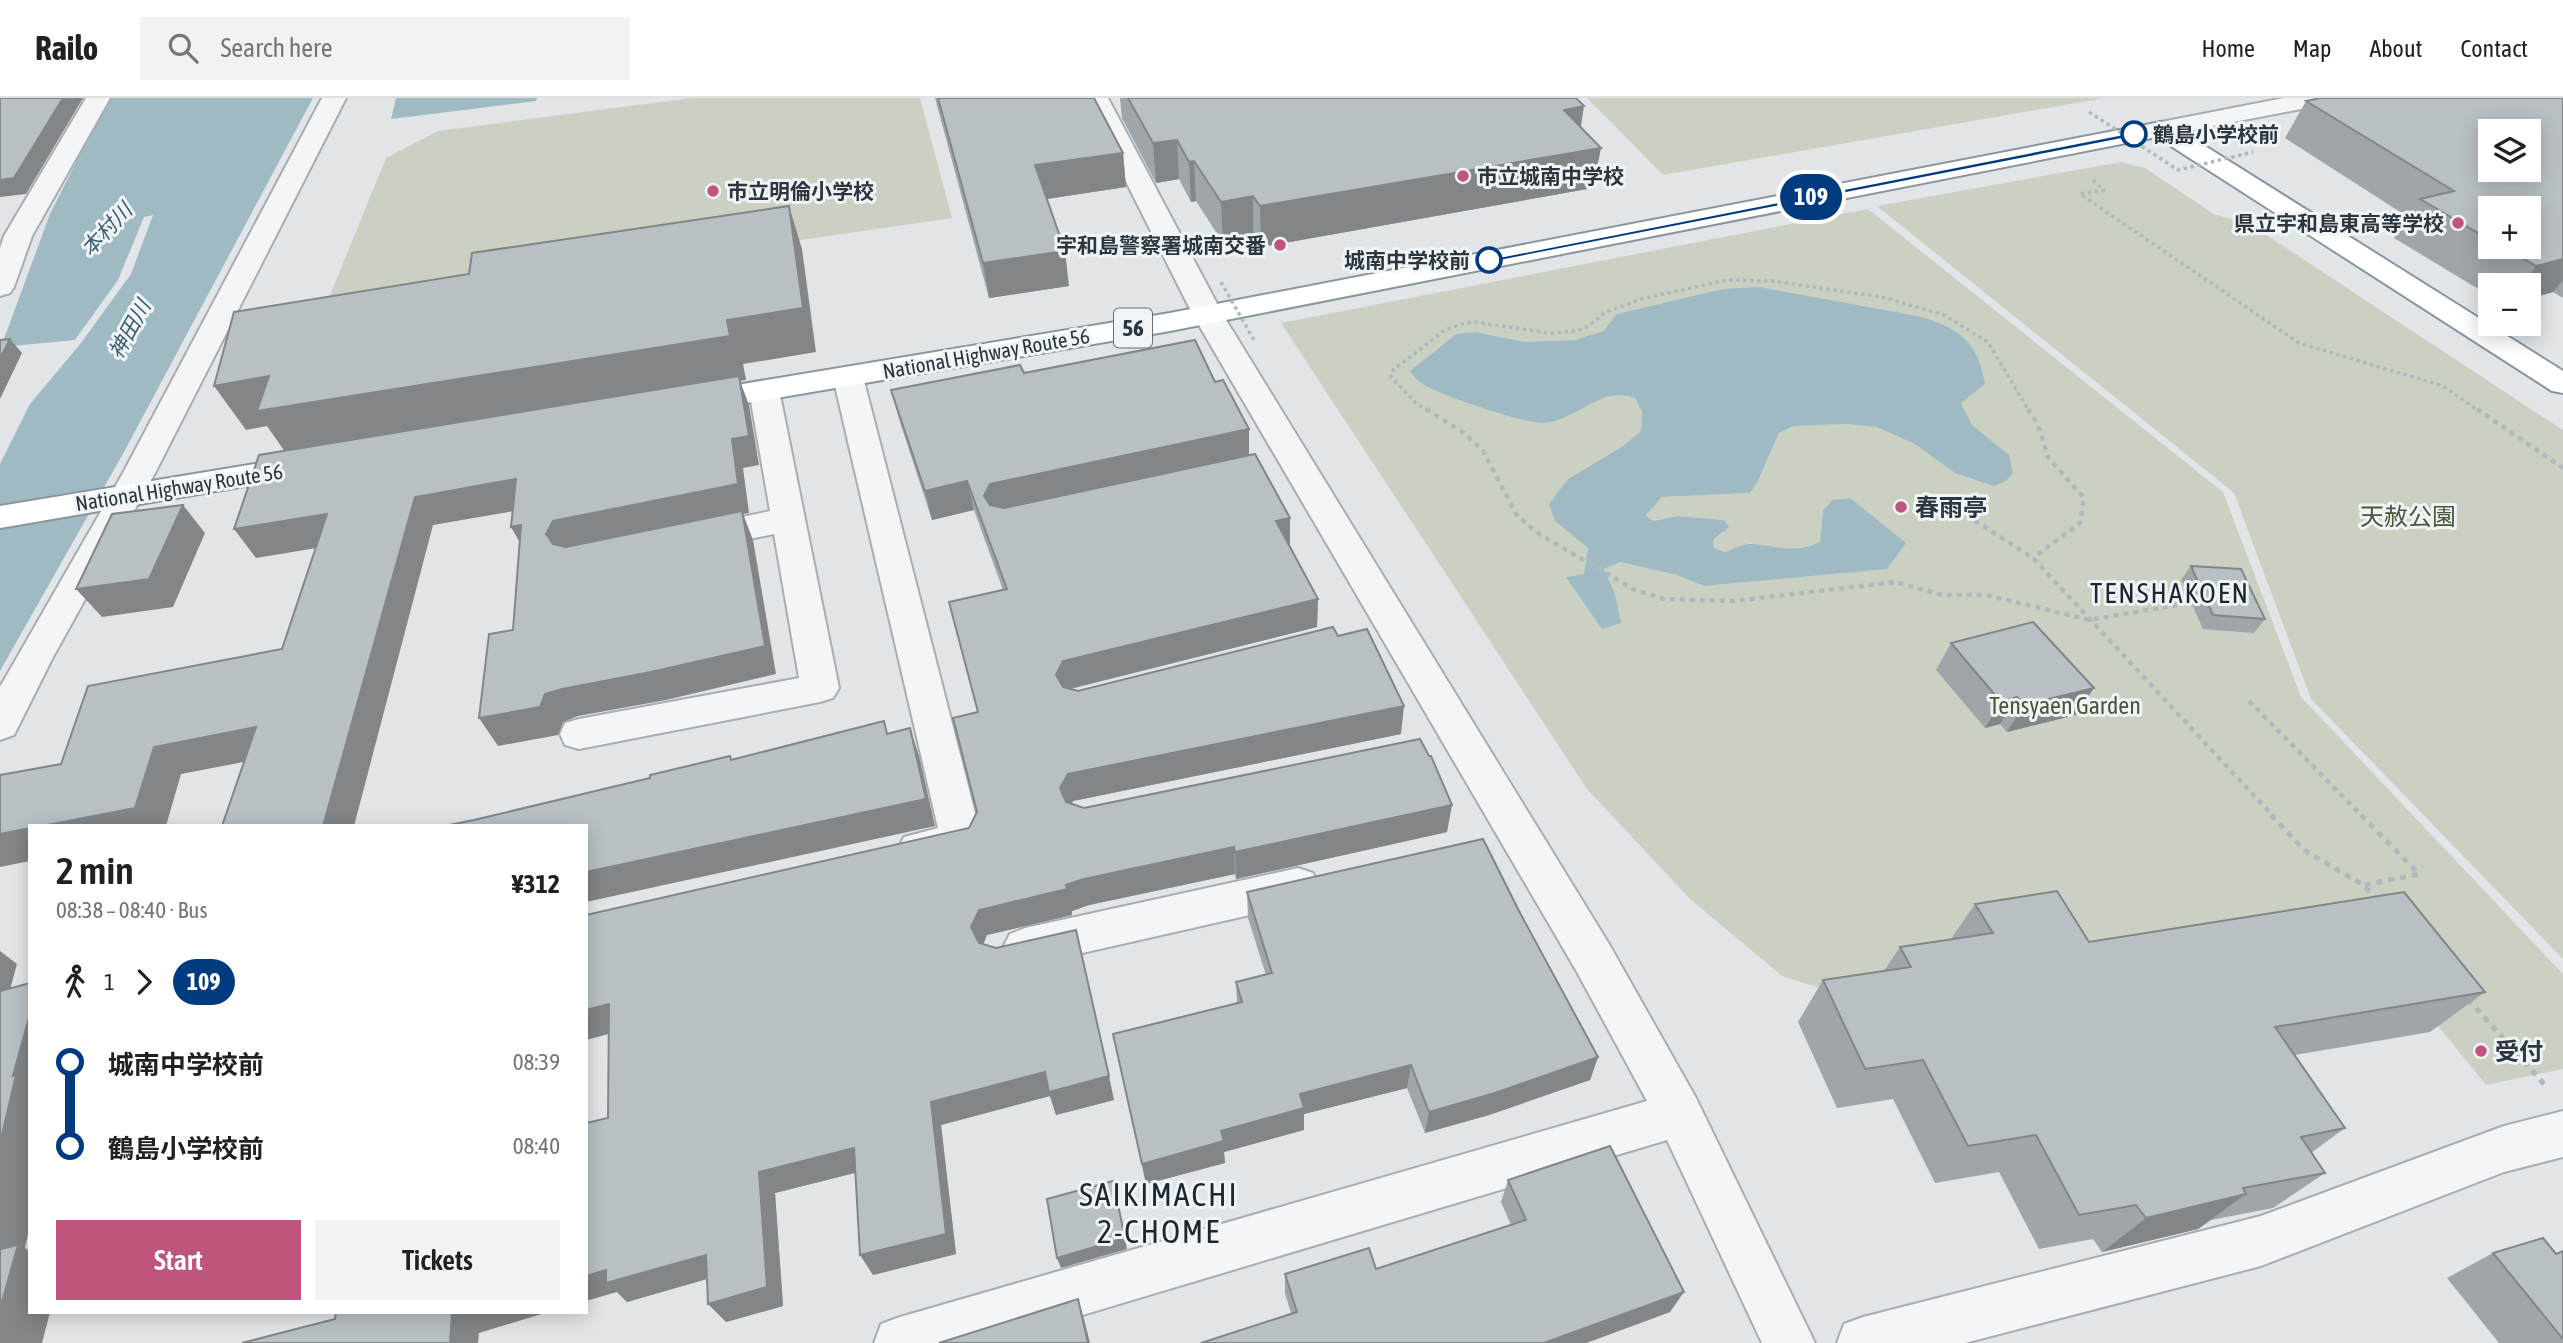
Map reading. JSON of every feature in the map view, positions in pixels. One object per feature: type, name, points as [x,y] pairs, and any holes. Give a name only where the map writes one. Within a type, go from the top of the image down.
[{"type":"highway","name":"National Highway Route 56","points":[[668,406],[848,377],[1214,298],[2161,129]]},
{"type":"highway","points":[[2161,129],[2563,384]]},
{"type":"highway","name":"National Highway Route 56","points":[[0,517],[328,463]]},
{"type":"street","points":[[2,278],[18,236],[98,98]]},
{"type":"street","points":[[0,725],[112,498],[139,473],[334,98]]},
{"type":"street","points":[[1096,98],[1214,298],[1282,464],[1499,840],[1593,958],[1679,1114],[1788,1343]]},
{"type":"street","points":[[2161,129],[2322,98]]},
{"type":"street","points":[[848,377],[961,840],[880,858]]},
{"type":"street","points":[[579,734],[820,688],[764,390]]},
{"type":"street","points":[[659,545],[789,519]]},
{"type":"street","points":[[1004,952],[1330,878]]},
{"type":"street","points":[[900,1343],[1679,1114]]},
{"type":"street","points":[[1863,1343],[2261,1241],[2504,1149],[2563,1134]]},
{"type":"path","points":[[2089,112],[2178,170],[2253,152]]},
{"type":"path","points":[[2088,175],[2104,191],[2080,194],[2299,343],[2443,386],[2563,468]]},
{"type":"path","points":[[2033,558],[2080,523],[2084,498],[2048,457],[2038,425],[1988,342],[1944,315],[1882,298],[1772,281],[1727,280],[1642,299],[1604,313],[1590,326],[1577,331],[1549,333],[1475,322],[1461,324],[1445,330],[1393,370],[1391,377],[1416,403],[1464,433],[1483,451],[1516,514],[1536,532],[1633,589],[1664,598],[1734,601],[1895,582],[1942,595],[1986,595],[2090,620],[2177,605]]},
{"type":"path","points":[[1214,298],[1254,340]]},
{"type":"path","points":[[1958,510],[2033,558],[2304,850],[2363,885],[2381,904]]},
{"type":"path","points":[[2249,701],[2419,874],[2363,885]]},
{"type":"path","points":[[2462,993],[2547,1088]]},
{"type":"green space","points":[[691,98],[920,98],[952,218],[324,310],[386,158],[438,131]]},
{"type":"green space","points":[[1587,98],[2105,98],[1663,175]]},
{"type":"green space","name":"天赦公園","points":[[2121,162],[2145,168],[2214,214],[2251,225],[2563,430],[2563,959],[2311,699],[2234,493],[1877,206]]},
{"type":"green space","name":"Tensyaen Garden","points":[[1868,209],[2223,492],[2301,697],[2563,974],[2563,1069],[2486,1085],[2356,925],[2068,965],[2028,924],[1929,942],[1915,963],[1820,988],[1782,976],[1690,899],[1587,789],[1281,323]],"holes":[[[1617,314],[1961,403],[1966,412],[1847,424],[1794,426],[1779,433],[1750,493],[1662,497],[1646,514],[1653,521],[1678,516],[1724,520],[1723,533],[1713,540],[1714,548],[1725,552],[1749,543],[1778,549],[1806,549],[1820,542],[1823,511],[1832,500],[1850,498],[1887,569],[1704,586],[1677,575],[1620,562],[1603,569],[1615,594],[1566,577],[1584,574],[1588,548],[1556,521],[1568,479],[1623,446],[1641,431],[1642,412],[1635,398],[1608,397],[1565,415],[1432,352],[1457,334],[1475,332],[1526,342],[1574,340],[1603,331]]]},
{"type":"water","points":[[108,98],[313,98],[124,452],[0,671],[0,464],[30,404],[81,343],[131,274],[153,215],[144,217],[118,280],[75,340],[1,347],[50,214]]},
{"type":"water","points":[[396,98],[537,98],[536,101],[391,119]]},
{"type":"water","points":[[1759,287],[1917,316],[1955,331],[1971,346],[1982,369],[1985,384],[1961,403],[1972,425],[2009,455],[2013,473],[2006,481],[1994,486],[1955,473],[1915,444],[1877,427],[1848,424],[1794,426],[1779,433],[1750,493],[1662,497],[1646,515],[1653,521],[1678,516],[1724,520],[1729,527],[1713,540],[1714,548],[1725,552],[1749,544],[1803,548],[1820,542],[1823,511],[1832,500],[1850,498],[1906,543],[1887,569],[1704,586],[1677,575],[1620,562],[1604,569],[1615,594],[1621,623],[1602,629],[1566,577],[1584,574],[1588,548],[1555,521],[1549,504],[1568,479],[1623,446],[1641,431],[1642,412],[1635,398],[1610,396],[1556,421],[1534,422],[1461,401],[1421,383],[1410,371],[1456,334],[1475,332],[1526,342],[1574,340],[1603,331],[1617,314],[1723,289]]},
{"type":"building","points":[[0,98],[63,98],[14,178],[0,180]]},
{"type":"building","points":[[938,98],[1094,98],[1123,153],[1035,165],[1065,251],[983,263]]},
{"type":"building","points":[[1128,98],[1576,98],[1584,106],[1564,110],[1601,148],[1260,206],[1253,196],[1221,202],[1194,161],[1189,162],[1177,140],[1153,143]]},
{"type":"building","points":[[2320,98],[2563,98],[2563,259],[2536,266],[2524,259],[2541,259],[2541,196],[2478,196],[2478,233],[2420,199],[2454,191],[2306,101]]},
{"type":"building","points":[[789,206],[803,308],[727,320],[730,336],[257,411],[269,376],[214,386],[234,312],[469,274],[472,253]]},
{"type":"building","points":[[10,339],[0,359],[0,340]]},
{"type":"building","points":[[1195,340],[1215,382],[1223,380],[1249,429],[990,484],[984,496],[990,505],[1004,508],[1255,454],[1290,518],[1276,521],[1318,599],[1063,661],[1056,675],[1063,687],[1078,691],[1333,627],[1338,636],[1367,629],[1404,706],[1068,774],[1060,788],[1066,802],[1084,808],[1420,739],[1431,756],[1452,805],[1235,852],[1234,847],[1084,879],[1066,885],[1067,889],[979,910],[971,927],[979,943],[996,948],[1076,930],[1109,1076],[1049,1092],[1045,1072],[931,1102],[946,1234],[860,1255],[854,1148],[759,1172],[767,1287],[708,1304],[706,1255],[606,1283],[606,1270],[588,1275],[588,1123],[608,1118],[609,1004],[588,1009],[588,915],[969,828],[977,812],[953,718],[978,712],[949,602],[1007,589],[967,481],[925,491],[891,390],[1020,365],[1024,373]]},
{"type":"building","points":[[739,376],[749,436],[732,439],[738,484],[553,521],[546,534],[553,544],[566,547],[742,511],[765,646],[562,689],[545,694],[540,707],[479,718],[489,634],[513,630],[521,525],[511,527],[516,479],[415,497],[324,824],[223,824],[256,727],[154,747],[135,808],[52,824],[28,824],[28,828],[0,834],[0,775],[61,764],[88,686],[282,649],[327,514],[234,529],[259,455]]},
{"type":"building","points":[[183,505],[149,579],[76,589],[112,514]]},
{"type":"building","points":[[2191,566],[2241,569],[2265,619],[2213,615]]},
{"type":"building","points":[[2033,622],[2094,688],[2024,705],[2017,697],[2001,702],[1951,643]]},
{"type":"building","points":[[884,721],[887,734],[910,728],[926,799],[588,872],[588,824],[454,824],[650,778],[650,775],[730,756],[731,760]]},
{"type":"building","points":[[1483,839],[1598,1057],[1495,1093],[1429,1112],[1411,1065],[1300,1094],[1304,1108],[1221,1131],[1224,1141],[1142,1164],[1113,1034],[1242,1002],[1236,982],[1272,973],[1247,892]]},
{"type":"building","points":[[2057,891],[2089,942],[2404,892],[2485,992],[2275,1027],[2345,1128],[2301,1137],[2325,1173],[2243,1188],[2246,1194],[2146,1218],[2136,1205],[2079,1215],[2036,1135],[1968,1146],[1923,1060],[1865,1069],[1823,980],[1911,967],[1900,947],[1993,933],[1975,904]]},
{"type":"building","points":[[28,984],[28,1021],[13,1076],[16,1075],[0,1143],[0,991]]},
{"type":"building","points":[[1610,1146],[1684,1292],[1544,1343],[1201,1343],[1297,1312],[1285,1274],[1369,1248],[1376,1269],[1526,1220],[1508,1180]]},
{"type":"building","points":[[1113,1181],[1125,1238],[1057,1258],[1047,1199]]},
{"type":"building","points":[[2543,1238],[2556,1254],[2563,1251],[2563,1339],[2493,1253]]},
{"type":"building","points":[[18,1245],[0,1309],[0,1249]]},
{"type":"building","points":[[1078,1299],[1088,1343],[939,1343]]},
{"type":"building","points":[[336,1314],[452,1314],[450,1343],[242,1343],[335,1319]]},
{"type":"bus line","name":"109","points":[[1489,260],[2134,134]]},
{"type":"place","name":"鶴島小学校前","points":[[2134,134]]},
{"type":"place","name":"市立城南中学校","points":[[1463,176]]},
{"type":"place","name":"市立明倫小学校","points":[[713,191]]},
{"type":"place","name":"県立宇和島東高等学校","points":[[2458,223]]},
{"type":"place","name":"宇和島警察署城南交番","points":[[1280,245]]},
{"type":"place","name":"城南中学校前","points":[[1489,260]]},
{"type":"place","name":"春雨亭","points":[[1901,507]]},
{"type":"place","name":"受付","points":[[2481,1051]]},
{"type":"district","name":"TENSHAKOEN","points":[[2170,593]]},
{"type":"district","name":"SAIKIMACHI 2-CHOME","points":[[1159,1212]]},
{"type":"water label","name":"本村川","points":[[106,229]]},
{"type":"water label","name":"神田川","points":[[129,329]]}]
